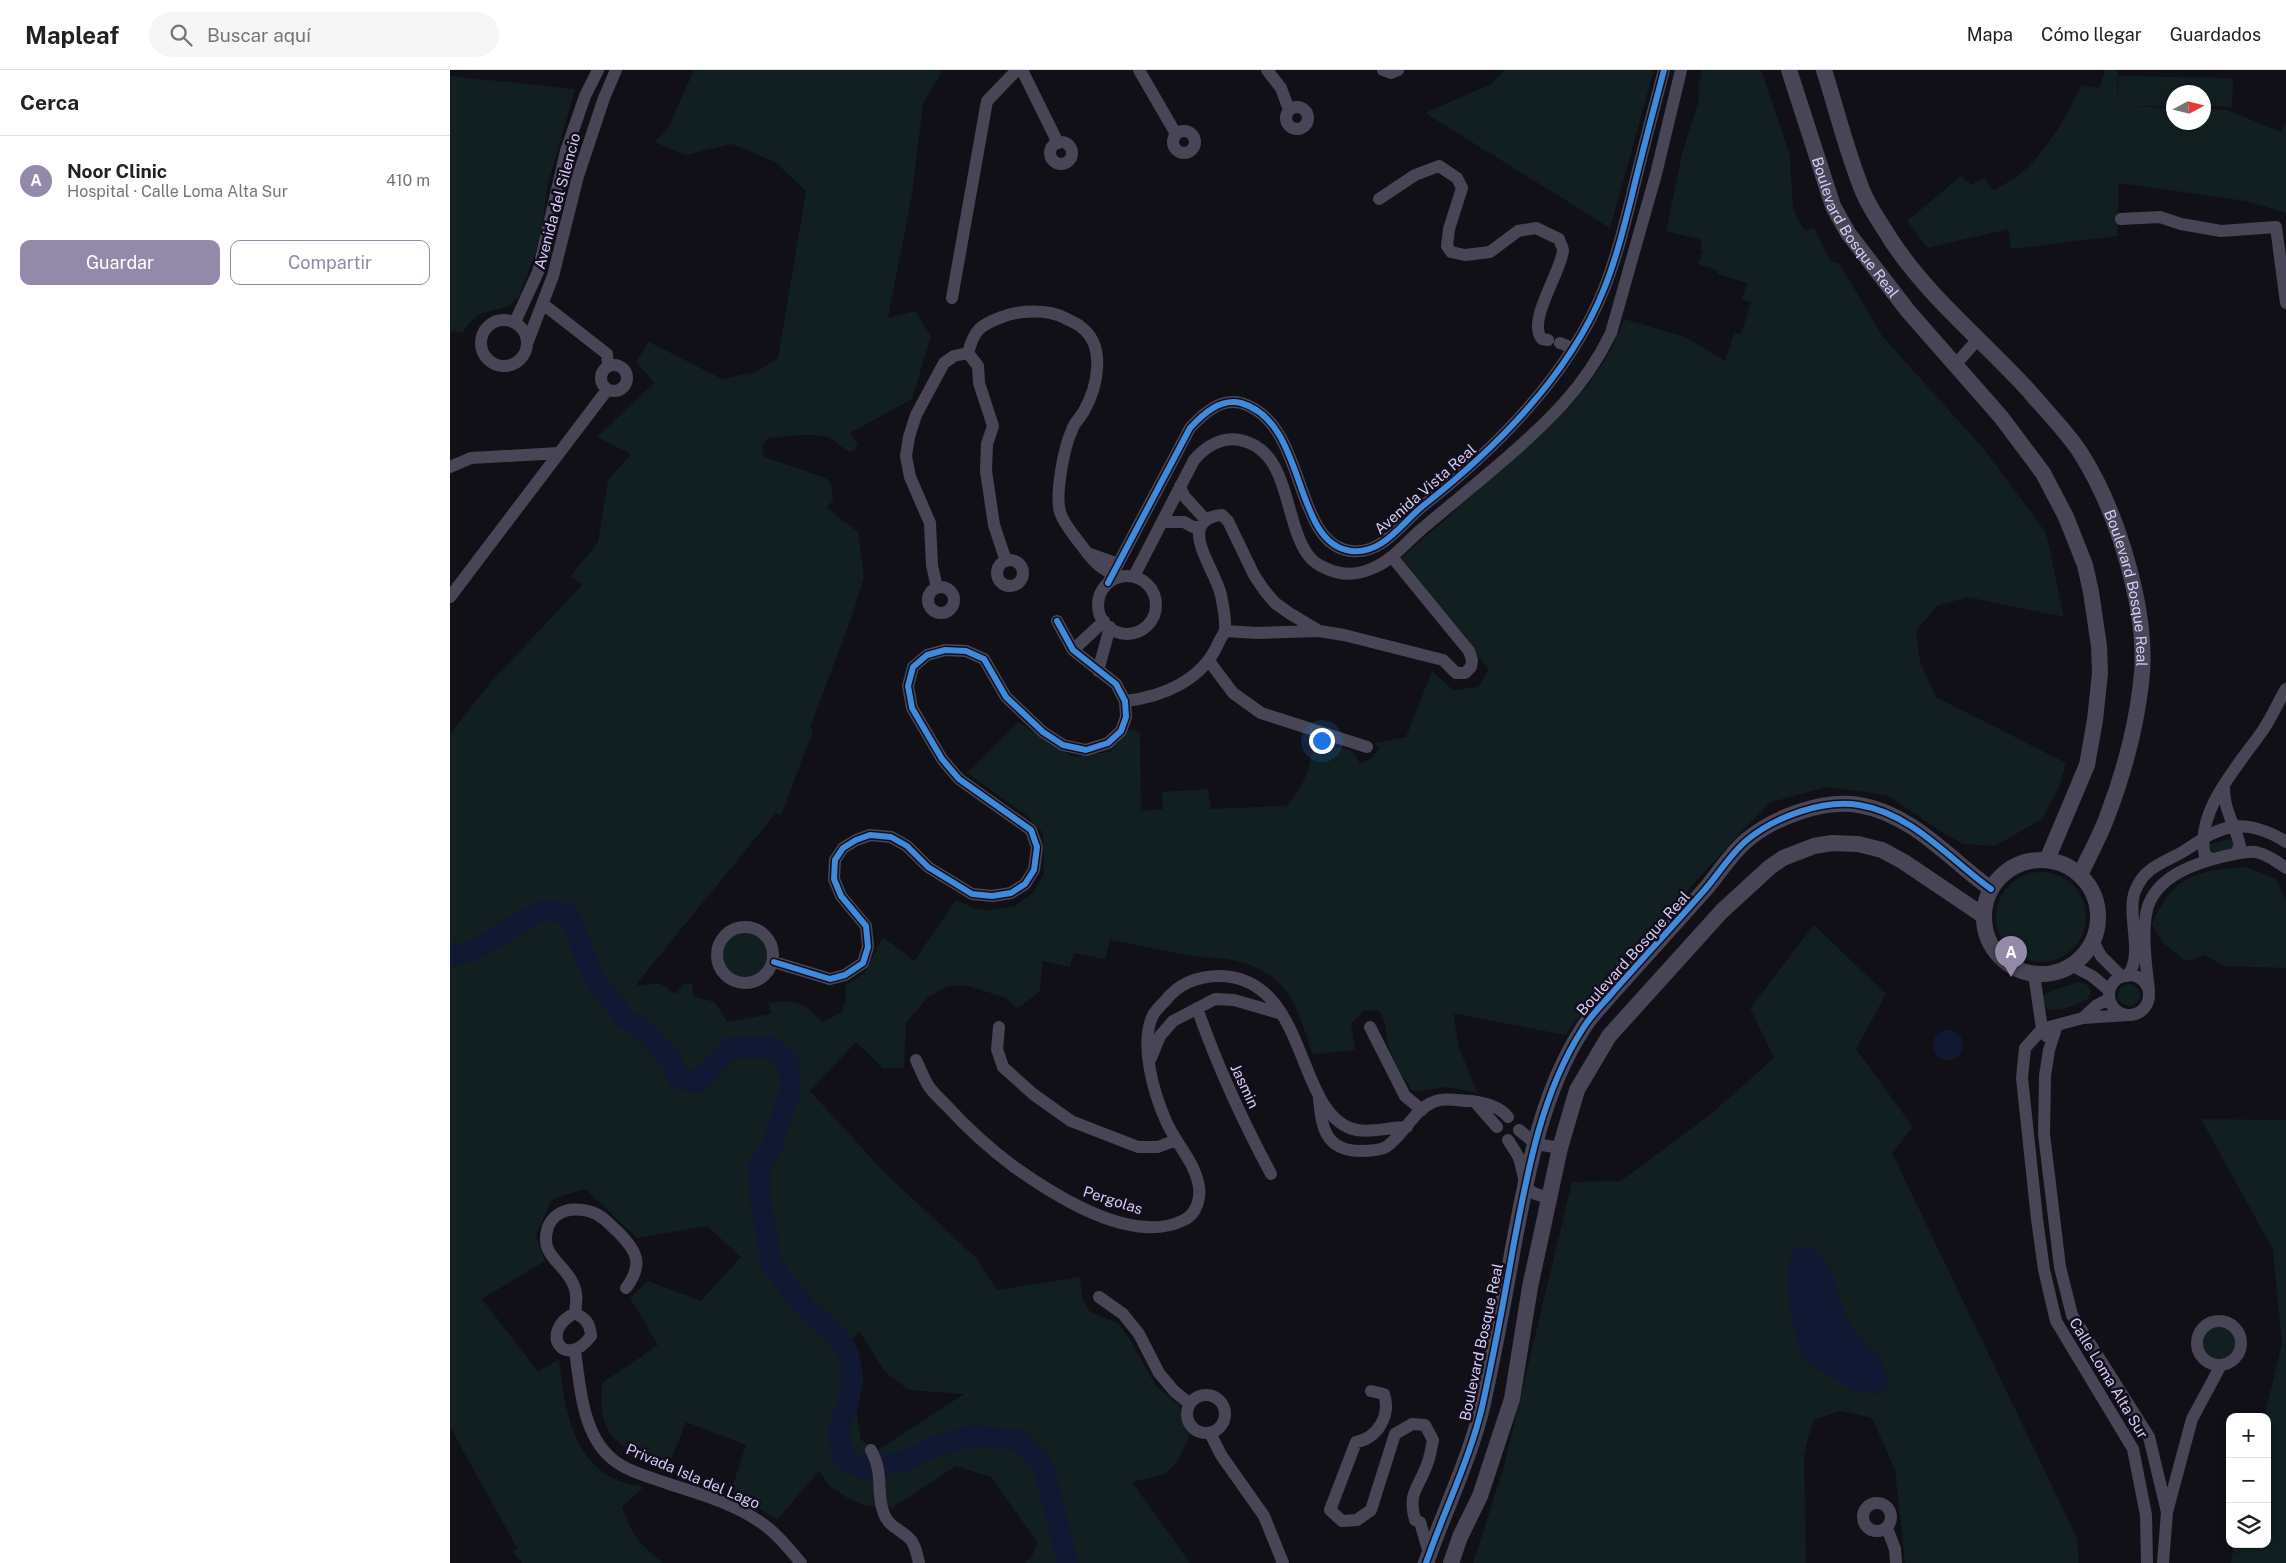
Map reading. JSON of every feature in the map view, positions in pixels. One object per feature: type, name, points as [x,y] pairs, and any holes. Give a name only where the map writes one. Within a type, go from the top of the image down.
[{"type":"street","name":"Avenida del Silencio","points":[[598,70],[585,96],[566,151],[538,272],[515,322],[502,319],[493,322],[486,328],[482,336],[483,354],[489,361],[497,365],[515,364],[522,358],[543,304],[560,252],[578,176],[604,98],[616,70]]},
{"type":"street","points":[[952,298],[987,100],[1017,70]]},
{"type":"street","points":[[1022,70],[1058,143]]},
{"type":"street","points":[[1139,70],[1176,134]]},
{"type":"street","points":[[1267,70],[1281,88],[1289,110]]},
{"type":"street","points":[[1383,70],[1391,73],[1398,70]]},
{"type":"street","name":"Avenida Vista Real","points":[[1113,574],[1190,428],[1205,412],[1222,404],[1236,402],[1248,405],[1271,423],[1283,440],[1312,516],[1322,533],[1333,545],[1350,551],[1367,551],[1380,545],[1414,512],[1472,466],[1509,430],[1573,348],[1604,290],[1619,247],[1664,70]]},
{"type":"street","name":"Avenida Vista Real","points":[[1134,576],[1194,460],[1204,448],[1234,438],[1249,442],[1270,459],[1286,497],[1301,544],[1309,557],[1324,567],[1356,574],[1374,568],[1392,557],[1418,532],[1522,444],[1562,406],[1581,383],[1599,358],[1612,333],[1656,174],[1681,70]]},
{"type":"street","name":"Boulevard Bosque Real","points":[[1790,70],[1833,206],[1848,233],[1908,311],[2001,417],[2042,472],[2066,516],[2085,565],[2099,646],[2100,673],[2087,765],[2047,860]]},
{"type":"street","name":"Boulevard Bosque Real","points":[[1824,70],[1864,195],[1893,242],[1932,293],[1979,338],[2030,392],[2079,450],[2103,491],[2130,568],[2141,640],[2142,682],[2126,757],[2107,818],[2080,875]]},
{"type":"street","points":[[1379,199],[1415,175],[1439,166],[1457,178],[1462,188],[1448,234],[1447,246],[1451,252],[1465,255],[1490,252],[1518,231],[1536,228],[1559,239],[1563,249],[1560,263],[1546,295],[1538,335],[1573,348]]},
{"type":"street","points":[[2121,219],[2160,217],[2181,224],[2221,231],[2276,227],[2286,303]]},
{"type":"street","points":[[543,304],[607,354],[608,366]]},
{"type":"street","points":[[968,353],[972,337],[984,323],[1010,314],[1037,312],[1061,316],[1082,328],[1094,345],[1097,362],[1094,384],[1084,410],[1072,430],[1064,457],[1060,486],[1060,512],[1070,530],[1098,567],[1113,574],[1134,576],[1149,586],[1154,594],[1155,613],[1144,628],[1136,632],[1118,632],[1107,624],[1100,614],[1099,598],[1113,574]]},
{"type":"street","points":[[515,322],[525,332],[528,341]]},
{"type":"street","points":[[1955,365],[1979,338]]},
{"type":"street","points":[[968,353],[978,366],[979,383],[993,426],[987,444],[986,471],[994,525],[1006,561]]},
{"type":"street","points":[[937,588],[932,565],[930,523],[910,477],[906,456],[907,447],[916,414],[944,363],[954,356],[968,353]]},
{"type":"street","points":[[613,364],[621,367],[627,378],[620,389],[616,391],[607,390],[600,379],[602,370],[613,364]]},
{"type":"street","points":[[450,596],[607,390]]},
{"type":"street","points":[[1509,430],[1522,444]]},
{"type":"street","points":[[450,467],[471,458],[559,453]]},
{"type":"street","points":[[1472,466],[1482,478]]},
{"type":"street","points":[[1125,701],[1163,694],[1195,674],[1209,662],[1225,631],[1221,596],[1200,542],[1202,523],[1184,496],[1180,486]]},
{"type":"street","points":[[1286,497],[1301,486]]},
{"type":"street","points":[[1162,522],[1184,522],[1193,527],[1222,515],[1228,520],[1254,575],[1264,590],[1275,603],[1319,631]]},
{"type":"street","points":[[1225,631],[1257,633],[1319,631],[1442,660],[1456,673],[1465,673],[1471,667],[1472,660],[1469,651],[1392,557]]},
{"type":"street","points":[[774,962],[830,979],[845,975],[863,963],[868,947],[866,926],[841,896],[834,879],[835,860],[843,848],[856,840],[870,836],[891,837],[907,846],[928,866],[972,894],[992,896],[1011,893],[1025,884],[1034,870],[1037,847],[1031,830],[959,779],[942,759],[912,708],[908,686],[913,667],[927,654],[944,650],[966,651],[984,659],[1006,697],[1043,732],[1063,745],[1086,750],[1108,743],[1122,731],[1126,717],[1125,701],[1116,684],[1073,650],[1057,621]]},
{"type":"street","points":[[1073,650],[1107,624]]},
{"type":"street","points":[[1098,671],[1107,624]]},
{"type":"street","points":[[1209,662],[1233,693],[1261,713],[1367,747]]},
{"type":"street","points":[[2213,859],[2205,856],[2203,847],[2208,814],[2238,762],[2264,729],[2286,689]]},
{"type":"street","points":[[2224,785],[2227,814],[2240,846],[2235,854]]},
{"type":"street","name":"Boulevard Bosque Real","points":[[1428,1558],[1441,1518],[1456,1486],[1482,1407],[1525,1185],[1536,1144],[1553,1086],[1583,1028],[1703,893],[1746,840],[1784,818],[1807,809],[1838,804],[1859,805],[1888,813],[1932,840],[1992,889]]},
{"type":"street","points":[[2083,1018],[2109,994],[2112,985],[2125,977],[2133,969],[2135,962],[2133,903],[2138,884],[2148,872],[2204,837],[2233,827],[2255,828],[2274,834],[2286,842]]},
{"type":"street","points":[[1451,1563],[1480,1496],[1512,1399],[1530,1287],[1560,1148],[1577,1090],[1609,1036],[1722,911],[1770,867],[1783,858],[1814,846],[1832,843],[1870,846],[1882,850],[1904,862],[1984,916]]},
{"type":"street","points":[[2042,1029],[2083,1018],[2128,1015],[2139,1012],[2144,1008],[2148,1002],[2149,990],[2146,919],[2151,900],[2158,890],[2178,873],[2192,865],[2213,859],[2254,852],[2271,857],[2286,868]]},
{"type":"street","points":[[2033,860],[2047,860],[2066,866],[2080,875],[2091,889],[2097,906],[2098,923],[2093,941],[2084,955],[2073,966],[2053,973],[2034,974],[2005,961],[1994,948],[1987,933],[1984,916],[1986,902],[2002,875],[2016,865],[2033,860]]},
{"type":"street","points":[[746,926],[759,930],[769,938],[774,949],[774,962],[768,973],[757,980],[744,983],[731,980],[721,972],[716,960],[716,948],[723,937],[733,929],[746,926]]},
{"type":"street","points":[[2093,941],[2101,956],[2125,977],[2141,980],[2149,990]]},
{"type":"street","points":[[2073,966],[2092,976],[2109,994],[2117,1010],[2128,1015]]},
{"type":"street","points":[[2034,974],[2042,1029],[2051,1045]]},
{"type":"street","name":"Pergolas","points":[[916,1060],[928,1086],[990,1149],[1066,1201],[1102,1216],[1154,1228],[1178,1223],[1192,1217],[1199,1200],[1199,1182],[1166,1122],[1149,1063],[1148,1035],[1153,1016],[1166,999],[1186,982],[1206,977],[1223,976],[1248,981],[1267,994],[1282,1014],[1319,1095],[1330,1114],[1356,1130],[1407,1127]]},
{"type":"street","points":[[1149,1063],[1160,1036],[1173,1021],[1215,999],[1234,1000],[1282,1014]]},
{"type":"street","name":"Jasmin","points":[[1197,1008],[1234,1104],[1271,1174]]},
{"type":"street","name":"Calle Loma Alta Sur","points":[[2057,1025],[2045,1076],[2044,1134],[2060,1267],[2072,1315],[2149,1437],[2167,1512]]},
{"type":"street","points":[[998,1027],[997,1049],[1004,1067],[1033,1094],[1071,1121],[1138,1147],[1158,1147],[1176,1140]]},
{"type":"street","points":[[1370,1027],[1406,1096],[1422,1110]]},
{"type":"street","name":"Calle Loma Alta Sur","points":[[2042,1029],[2025,1048],[2022,1078],[2043,1262],[2056,1321],[2133,1448],[2146,1515],[2147,1563]]},
{"type":"street","name":"Pergolas","points":[[1319,1095],[1320,1118],[1325,1134],[1334,1144],[1349,1151],[1384,1148],[1422,1110],[1439,1100],[1475,1102],[1501,1109],[1508,1117]]},
{"type":"street","points":[[1475,1102],[1497,1127]]},
{"type":"street","points":[[2026,1121],[2045,1120]]},
{"type":"street","points":[[1519,1130],[1536,1144],[1560,1148]]},
{"type":"street","points":[[1508,1140],[1520,1159],[1525,1185],[1536,1196],[1550,1197]]},
{"type":"street","points":[[575,1312],[577,1296],[574,1284],[547,1249],[545,1238],[549,1224],[559,1213],[574,1209],[590,1211],[603,1218],[630,1245],[636,1254],[637,1267],[634,1277],[626,1288]]},
{"type":"street","points":[[1099,1297],[1123,1314],[1139,1334],[1159,1373],[1174,1391],[1190,1404]]},
{"type":"street","points":[[575,1312],[590,1325],[591,1336],[584,1345],[575,1351],[566,1351],[559,1344],[556,1334],[559,1324],[564,1318],[575,1312]]},
{"type":"street","name":"Privada Isla del Lago","points":[[575,1351],[582,1399],[589,1422],[598,1442],[610,1457],[628,1469],[744,1512],[767,1527],[800,1563]]},
{"type":"street","name":"Calle Loma Alta Sur","points":[[2163,1563],[2167,1512],[2192,1419],[2221,1365]]},
{"type":"street","points":[[1371,1391],[1384,1394],[1388,1405],[1380,1428],[1362,1441],[1356,1442],[1330,1510],[1342,1521],[1357,1520],[1371,1510],[1395,1434],[1412,1424],[1425,1425],[1433,1440],[1427,1467],[1414,1492],[1411,1505],[1415,1520],[1420,1522],[1441,1518]]},
{"type":"street","points":[[1206,1395],[1212,1396],[1224,1409],[1223,1421],[1216,1430],[1210,1433],[1198,1432],[1192,1428],[1187,1416],[1190,1404],[1194,1399],[1206,1395]]},
{"type":"street","points":[[1210,1433],[1221,1455],[1264,1516],[1283,1563]]},
{"type":"street","points":[[874,1455],[880,1475],[880,1500],[884,1516],[895,1529],[910,1538],[919,1563]]},
{"type":"street","points":[[2146,1515],[2167,1512]]},
{"type":"street","points":[[1420,1522],[1428,1558]]},
{"type":"street","points":[[1887,1528],[1895,1549],[1896,1563]]},
{"type":"shaded area","points":[[694,70],[943,70],[923,103],[912,194],[888,318],[915,311],[931,336],[912,399],[850,433],[858,444],[856,449],[850,452],[827,437],[811,435],[769,438],[762,446],[764,457],[826,478],[832,486],[833,501],[826,507],[858,532],[864,577],[852,616],[810,727],[813,730],[781,816],[776,813],[637,983],[638,986],[659,983],[675,994],[684,984],[693,984],[692,990],[695,997],[715,1002],[727,1022],[771,1014],[769,1003],[787,1001],[804,1006],[822,1022],[842,1012],[846,998],[845,986],[865,972],[883,937],[914,961],[956,900],[976,909],[992,910],[1015,906],[1033,893],[1044,874],[1043,833],[1026,815],[967,773],[1018,722],[1073,757],[1110,752],[1130,729],[1140,732],[1141,811],[1163,809],[1162,792],[1208,789],[1211,809],[1286,806],[1303,783],[1315,741],[1352,751],[1360,763],[1371,759],[1379,749],[1375,743],[1406,737],[1432,671],[1453,690],[1478,687],[1489,670],[1401,558],[1541,434],[1574,401],[1589,384],[1602,364],[1614,343],[1624,319],[1685,337],[1725,361],[1734,333],[1741,334],[1751,302],[1742,299],[1747,283],[1717,274],[1718,270],[1698,264],[1703,251],[1700,250],[1702,240],[1666,231],[1682,154],[1699,100],[1699,83],[1702,70],[1761,70],[1790,155],[1793,209],[1805,231],[1814,228],[1830,261],[1840,264],[1882,336],[1983,448],[2046,533],[2064,617],[1967,597],[1937,606],[1916,631],[1920,662],[1936,697],[2066,763],[2059,787],[2042,819],[1995,846],[1963,844],[1940,831],[1887,795],[1827,787],[1771,802],[1740,833],[1621,963],[1565,1035],[1453,1013],[1459,1048],[1478,1093],[1447,1087],[1422,1091],[1412,1090],[1393,1058],[1385,1023],[1378,1010],[1363,1011],[1351,1024],[1355,1050],[1312,1054],[1301,1019],[1286,991],[1276,980],[1263,971],[1247,964],[1227,959],[1200,957],[1110,940],[1105,959],[1074,953],[1070,967],[1043,961],[1040,991],[1017,1009],[1006,998],[969,986],[948,986],[927,998],[906,1023],[904,1068],[883,1068],[856,1042],[810,1091],[883,1171],[976,1258],[997,1290],[1080,1277],[1082,1298],[1090,1312],[1118,1323],[1129,1338],[1156,1386],[1179,1405],[1190,1435],[1179,1458],[1166,1474],[1132,1482],[1190,1563],[1025,1563],[1032,1556],[1037,1542],[991,1477],[956,1466],[892,1508],[866,1506],[846,1497],[829,1486],[819,1471],[777,1520],[731,1491],[746,1445],[686,1422],[669,1465],[647,1458],[626,1448],[610,1433],[605,1422],[602,1407],[602,1383],[658,1345],[630,1298],[648,1281],[701,1301],[741,1257],[707,1226],[637,1238],[585,1189],[552,1199],[536,1235],[545,1261],[482,1299],[538,1372],[559,1359],[567,1410],[579,1443],[600,1470],[615,1479],[644,1487],[622,1507],[637,1539],[664,1563],[522,1563],[513,1552],[517,1548],[450,1427],[450,734],[491,682],[582,585],[571,576],[598,542],[608,480],[631,454],[597,437],[654,383],[636,361],[649,342],[722,379],[756,372],[778,358],[806,191],[775,162],[732,144],[685,155],[655,142],[668,128]],"holes":[[[859,1331],[885,1372],[909,1390],[964,1394],[878,1450],[861,1440],[854,1396],[844,1381],[841,1359],[847,1345]]]},
{"type":"shaded area","points":[[1505,70],[1654,70],[1610,228],[1425,113],[1491,84]]},
{"type":"shaded area","points":[[2105,70],[2118,70],[2117,106],[2119,76],[2233,78],[2232,107],[2211,106],[2211,85],[2166,85],[2166,106],[2129,106],[2166,108],[2166,130],[2211,130],[2211,109],[2227,110],[2281,132],[2286,122],[2286,213],[2246,201],[2119,183],[2117,236],[2011,249],[2008,229],[1928,248],[1907,221],[1961,176],[1971,185],[1984,178],[1994,191],[2020,174],[2047,145],[2070,108],[2081,85],[2099,88]]},
{"type":"shaded area","points":[[450,76],[575,89],[547,188],[541,239],[519,297],[507,307],[482,313],[473,319],[462,333],[450,331]]},
{"type":"shaded area","points":[[2230,839],[2236,843],[2235,849],[2208,855],[2209,844]]},
{"type":"shaded area","points":[[2246,867],[2276,879],[2286,900],[2286,968],[2223,966],[2205,955],[2186,961],[2162,942],[2152,924],[2160,908],[2178,885],[2200,874]]},
{"type":"shaded area","points":[[2041,872],[2058,875],[2073,885],[2083,900],[2086,917],[2083,934],[2073,949],[2058,959],[2041,962],[2024,959],[2009,949],[1999,934],[1996,917],[1999,900],[2009,885],[2024,875]]},
{"type":"shaded area","points":[[1814,925],[1886,994],[1856,1049],[1913,1127],[1892,1153],[2077,1538],[2079,1563],[1905,1563],[1895,1470],[1872,1418],[1841,1411],[1813,1420],[1804,1455],[1806,1563],[1473,1563],[1503,1470],[1572,1182],[1621,1181],[1711,1114],[1774,1058],[1750,1008]]},
{"type":"shaded area","points":[[741,932],[749,932],[758,936],[764,942],[768,955],[764,968],[758,974],[749,978],[741,978],[732,974],[726,968],[722,959],[722,951],[726,942],[732,936]]},
{"type":"shaded area","points":[[2078,982],[2086,984],[2091,990],[2089,998],[2057,1010],[2047,1009],[2042,1003],[2044,995]]},
{"type":"shaded area","points":[[2129,984],[2137,987],[2140,995],[2137,1003],[2129,1006],[2121,1003],[2118,995],[2121,987]]},
{"type":"shaded area","points":[[2201,1119],[2286,1120],[2286,1563],[2231,1563],[2233,1548],[2271,1548],[2271,1413],[2265,1413],[2282,1344],[2273,1250]]},
{"type":"shaded area","points":[[2219,1327],[2225,1328],[2230,1332],[2234,1337],[2234,1349],[2230,1354],[2225,1358],[2219,1359],[2213,1358],[2208,1354],[2204,1349],[2203,1343],[2204,1337],[2208,1332],[2213,1328]]},
{"type":"water","points":[[1948,1030],[1954,1031],[1962,1039],[1962,1051],[1954,1059],[1948,1060],[1942,1059],[1934,1051],[1933,1045],[1934,1039],[1942,1031]]},
{"type":"water","points":[[1811,1246],[1827,1263],[1832,1273],[1852,1328],[1884,1366],[1888,1386],[1876,1395],[1853,1390],[1818,1370],[1801,1354],[1791,1318],[1788,1266],[1794,1250]]},
{"type":"waterway","points":[[450,956],[473,951],[542,910],[569,914],[593,976],[623,1017],[650,1035],[672,1062],[677,1077],[696,1083],[730,1048],[771,1047],[788,1060],[791,1088],[772,1147],[759,1166],[760,1196],[772,1266],[808,1311],[834,1332],[848,1353],[853,1377],[848,1404],[838,1430],[844,1459],[863,1468],[908,1460],[929,1449],[972,1436],[1018,1440],[1043,1465],[1068,1563]]},
{"type":"cycle path","points":[[1108,583],[1190,428],[1212,408],[1219,405],[1233,402],[1241,403],[1263,415],[1278,433],[1290,456],[1318,528],[1332,543],[1351,551],[1362,551],[1382,543],[1477,460],[1528,408],[1551,380],[1572,351],[1604,289],[1626,219],[1664,70]]},
{"type":"cycle path","points":[[774,962],[830,979],[845,975],[863,963],[868,947],[866,926],[841,896],[834,879],[835,860],[843,848],[856,840],[870,835],[891,837],[907,846],[928,867],[972,894],[992,896],[1011,893],[1025,884],[1034,870],[1037,847],[1031,830],[959,779],[942,759],[912,708],[908,686],[913,667],[927,655],[945,650],[966,651],[984,659],[1006,697],[1043,732],[1063,745],[1086,750],[1108,743],[1121,731],[1126,717],[1125,701],[1116,684],[1073,650],[1057,621]]},
{"type":"cycle path","points":[[1426,1563],[1478,1423],[1537,1135],[1556,1081],[1568,1055],[1593,1015],[1707,888],[1729,859],[1747,840],[1785,817],[1815,807],[1845,804],[1859,805],[1878,810],[1896,818],[1930,839],[1991,889]]},
{"type":"place","name":"Noor Clinic","points":[[2011,977]]}]
